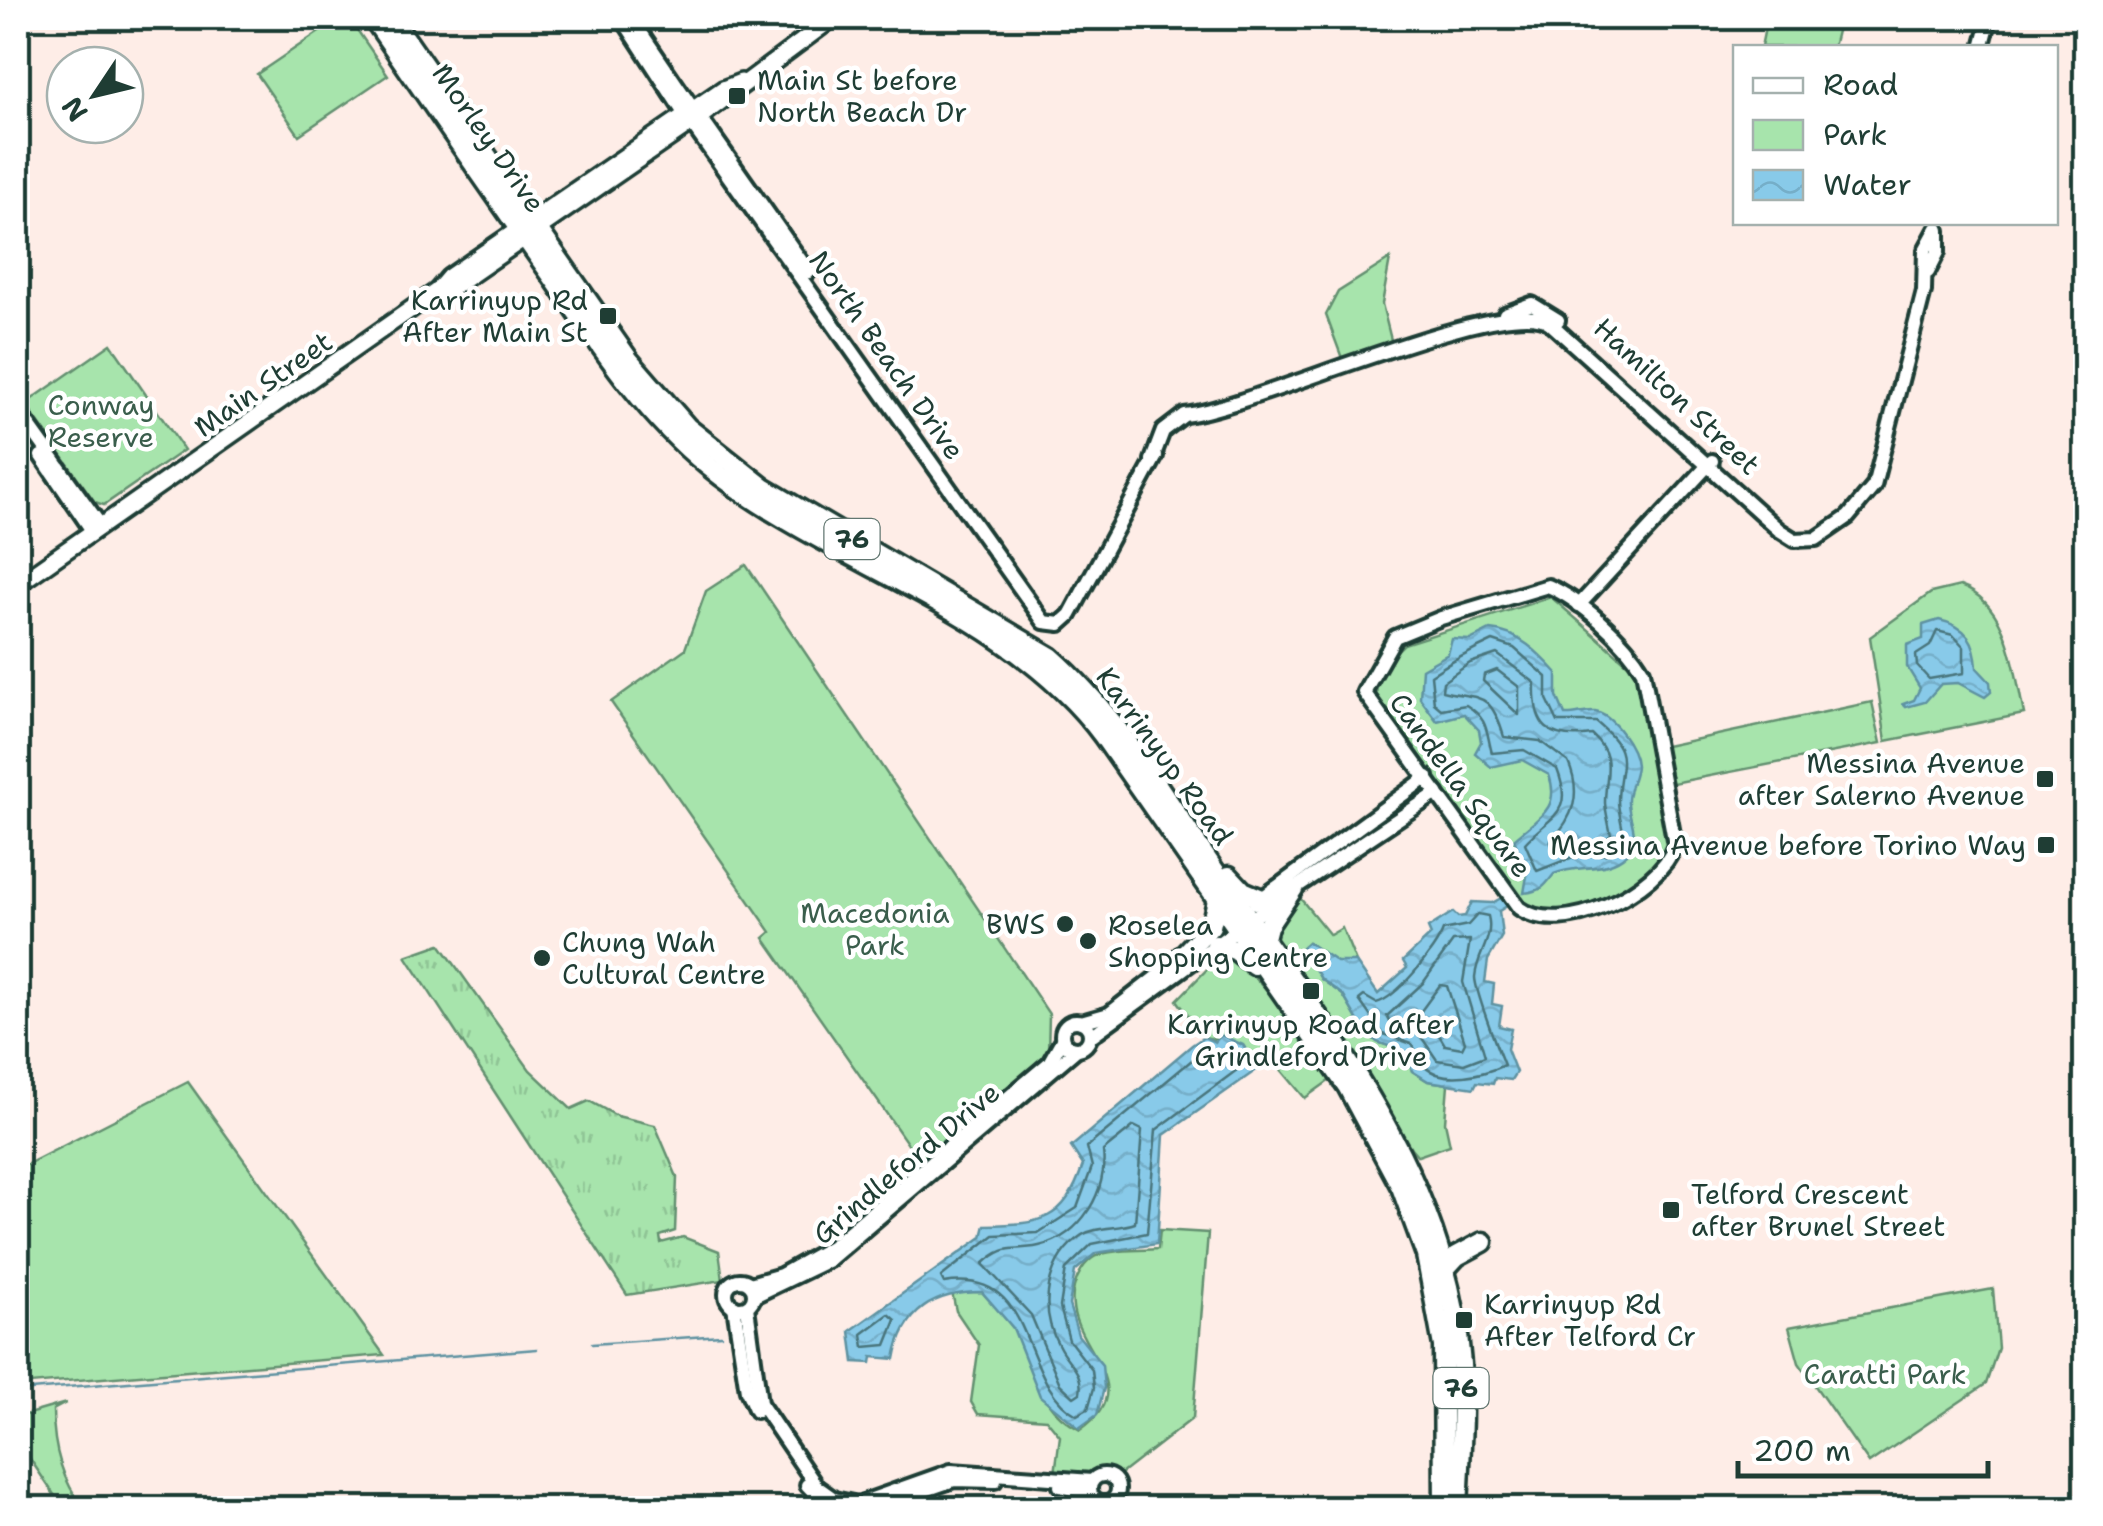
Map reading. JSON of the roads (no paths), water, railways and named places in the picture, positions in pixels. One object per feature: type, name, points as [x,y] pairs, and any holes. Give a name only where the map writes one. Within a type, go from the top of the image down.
[{"type":"highway","name":"Morley Drive","points":[[372,18],[528,230]]},
{"type":"highway","name":"Morley Drive","points":[[391,18],[528,230]]},
{"type":"highway","name":"Karrinyup Road","points":[[528,230],[686,427],[764,488],[1051,657],[1098,703],[1200,848],[1285,998],[1360,1105],[1393,1169],[1423,1244],[1443,1346],[1444,1508]]},
{"type":"highway","name":"Karrinyup Road","points":[[528,230],[621,374],[700,459],[759,503],[1016,650],[1066,690],[1104,737],[1218,900],[1264,942],[1386,1120],[1424,1199],[1445,1269],[1460,1363],[1458,1508]]},
{"type":"highway","points":[[1200,848],[1243,891],[1262,898]]},
{"type":"highway","points":[[1264,942],[1268,926],[1294,889]]},
{"type":"highway","points":[[1182,957],[1211,926],[1218,900]]},
{"type":"highway","points":[[1216,945],[1246,956],[1285,998]]},
{"type":"highway","points":[[1445,1269],[1457,1256],[1483,1242]]},
{"type":"main road","name":"Main Street","points":[[18,584],[437,291],[448,290],[693,116],[722,88],[741,82],[833,18]]},
{"type":"street","name":"North Beach Drive","points":[[622,18],[1042,613]]},
{"type":"street","name":"North Beach Drive","points":[[631,18],[693,116]]},
{"type":"street","points":[[1983,45],[1990,18]]},
{"type":"street","name":"Hamilton Street","points":[[1042,613],[1049,625],[1060,624],[1080,596],[1152,460],[1175,428],[1196,414],[1380,351],[1391,352],[1499,319],[1528,304],[1545,309],[1754,504],[1787,529],[1823,532],[1848,517],[1874,486],[1926,274],[1938,252],[1938,225]]},
{"type":"street","points":[[18,410],[97,529]]},
{"type":"street","points":[[18,422],[97,529]]},
{"type":"street","points":[[1579,605],[1709,463]]},
{"type":"street","name":"Candella Square","points":[[1548,586],[1579,605],[1636,658],[1643,671],[1675,845],[1670,859],[1612,905],[1543,920],[1529,916],[1364,692],[1395,638],[1441,618],[1548,586]]},
{"type":"street","points":[[1426,778],[1262,898],[1240,921],[1216,945],[1110,1017],[1064,1026],[1062,1040],[1077,1050],[1110,1017],[1182,957],[1240,921],[1294,889],[1437,793]]},
{"type":"street","points":[[1374,816],[1383,828]]},
{"type":"street","points":[[1331,845],[1340,858]]},
{"type":"street","points":[[1081,1022],[1090,1037]]},
{"type":"street","name":"Grindleford Drive","points":[[746,1298],[831,1246],[1049,1063],[1062,1040]]},
{"type":"street","name":"Grindleford Drive","points":[[746,1298],[812,1272],[845,1248],[1077,1050]]},
{"type":"street","points":[[746,1298],[760,1402],[817,1487],[834,1500],[858,1504],[951,1470],[1091,1487],[1112,1504],[1118,1487],[1111,1477],[1101,1475],[1091,1487]]},
{"type":"street","points":[[746,1298],[752,1404],[813,1494],[829,1508]]},
{"type":"street","points":[[872,1508],[954,1480],[1091,1487]]},
{"type":"water","points":[[1939,620],[1957,626],[1968,636],[1977,668],[1990,682],[1991,692],[1985,697],[1958,683],[1941,684],[1925,702],[1906,707],[1903,704],[1914,700],[1920,688],[1907,667],[1907,645],[1923,639],[1923,625]]},
{"type":"water","points":[[1490,630],[1519,639],[1536,651],[1557,673],[1557,696],[1565,715],[1602,714],[1627,742],[1636,765],[1628,798],[1634,842],[1627,854],[1610,864],[1554,874],[1542,888],[1524,893],[1527,876],[1514,839],[1549,805],[1549,775],[1522,760],[1491,767],[1475,753],[1481,742],[1479,730],[1464,714],[1437,721],[1420,698],[1422,669],[1448,654],[1452,639],[1470,640]]},
{"type":"water","points":[[1501,898],[1507,906],[1499,911],[1502,936],[1488,960],[1485,982],[1494,984],[1492,1004],[1502,1006],[1499,1026],[1511,1029],[1507,1049],[1516,1072],[1511,1080],[1495,1078],[1493,1084],[1477,1082],[1474,1088],[1428,1081],[1412,1071],[1406,1052],[1377,1042],[1361,1026],[1343,995],[1321,979],[1302,947],[1308,942],[1337,962],[1356,962],[1378,994],[1407,968],[1403,961],[1431,935],[1428,928],[1453,912],[1458,917],[1465,916],[1472,902],[1492,903]]},
{"type":"water","points":[[1221,1035],[1243,1045],[1258,1069],[1164,1135],[1157,1244],[1096,1253],[1075,1271],[1069,1305],[1078,1335],[1102,1365],[1104,1388],[1097,1415],[1079,1428],[1040,1396],[1013,1328],[982,1292],[950,1296],[924,1307],[905,1328],[895,1359],[872,1357],[871,1363],[854,1362],[850,1331],[982,1237],[985,1225],[1036,1221],[1058,1209],[1076,1184],[1083,1165],[1071,1147],[1192,1045],[1204,1037],[1215,1042]]},
{"type":"waterway","points":[[592,1344],[721,1335]]},
{"type":"waterway","points":[[18,1391],[537,1349]]},
{"type":"place","name":"Main St before North Beach Dr","points":[[737,96]]},
{"type":"place","name":"Karrinyup Rd After Main St","points":[[608,316]]},
{"type":"place","name":"Messina Avenue after Salerno Avenue","points":[[2045,779]]},
{"type":"place","name":"Messina Avenue before Torino Way","points":[[2046,845]]},
{"type":"place","name":"BWS","points":[[1065,924]]},
{"type":"place","name":"Roselea Shopping Centre","points":[[1088,941]]},
{"type":"place","name":"Chung Wah Cultural Centre","points":[[542,958]]},
{"type":"place","name":"Karrinyup Road after Grindleford Drive","points":[[1311,991]]},
{"type":"place","name":"Telford Crescent after Brunel Street","points":[[1671,1210]]},
{"type":"place","name":"Karrinyup Rd After Telford Cr","points":[[1464,1320]]},
{"type":"park label","name":"Conway Reserve","points":[[101,421]]},
{"type":"park label","name":"Macedonia Park","points":[[875,929]]},
{"type":"park label","name":"Caratti Park","points":[[1885,1374]]}]
